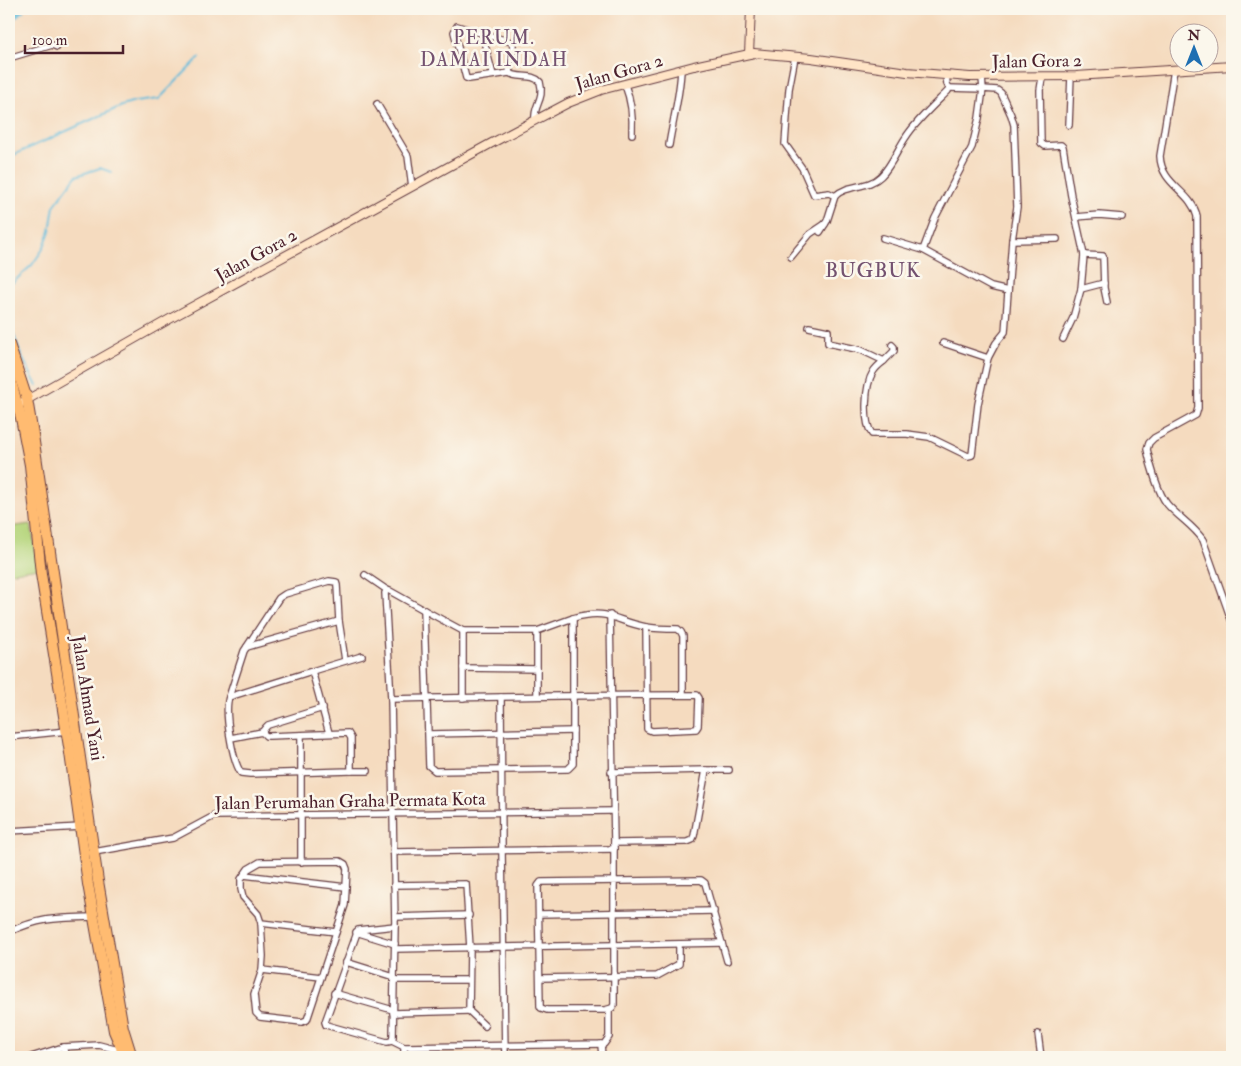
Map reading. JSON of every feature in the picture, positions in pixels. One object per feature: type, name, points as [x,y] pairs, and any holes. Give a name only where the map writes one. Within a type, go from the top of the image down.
[{"type":"highway","name":"Jalan Ahmad Yani","points":[[9,344],[27,399],[39,474],[73,740],[94,852],[93,882],[119,1030],[125,1052]]},
{"type":"highway","points":[[9,374],[13,408],[30,465],[41,574],[67,731],[73,740]]},
{"type":"highway","points":[[75,752],[81,827],[93,882],[94,917],[119,1030]]},
{"type":"street","points":[[749,54],[751,9]]},
{"type":"street","points":[[509,73],[513,45],[511,42],[460,26],[455,28],[455,38],[466,79],[509,73],[520,77],[534,77],[540,82],[542,95],[535,114],[535,120]]},
{"type":"street","points":[[482,34],[493,75]]},
{"type":"street","points":[[9,58],[52,45],[57,47]]},
{"type":"street","name":"Jalan Gora 2","points":[[13,408],[175,316],[535,120],[589,94],[749,54],[764,53],[982,78],[1042,78],[1168,70]]},
{"type":"street","points":[[795,57],[789,89],[785,144],[802,168],[814,196],[829,193],[835,196]]},
{"type":"street","name":"Jalan Gora 2","points":[[1218,67],[1232,66]]},
{"type":"street","points":[[669,145],[681,70]]},
{"type":"street","points":[[1174,72],[1160,163],[1167,178],[1191,201],[1197,216],[1198,408],[1196,415],[1154,438],[1149,443],[1147,449],[1162,497],[1171,508],[1198,532],[1203,540],[1232,622]]},
{"type":"street","points":[[946,75],[949,88]]},
{"type":"street","points":[[1069,124],[1071,76]]},
{"type":"street","points":[[923,250],[935,218],[969,154],[979,118],[983,89],[982,78]]},
{"type":"street","points":[[1042,78],[1040,90],[1041,143],[1045,146],[1063,146],[1084,255],[1081,289],[1073,318],[1063,339]]},
{"type":"street","points":[[624,84],[628,92],[632,114],[632,134]]},
{"type":"street","points":[[892,345],[894,351],[873,371],[867,389],[866,408],[870,433],[873,435],[907,434],[929,437],[970,456],[973,453],[978,404],[988,358],[996,343],[1005,332],[1016,207],[1013,119],[1001,93],[997,90],[949,88]]},
{"type":"street","points":[[820,232],[825,224],[835,196],[842,191],[872,183],[879,178],[909,133],[949,88]]},
{"type":"street","points":[[377,104],[408,156],[412,187]]},
{"type":"street","points":[[1076,217],[1099,215],[1122,217]]},
{"type":"street","points":[[791,257],[810,234],[825,224]]},
{"type":"street","points":[[883,238],[923,250],[991,286],[1008,291]]},
{"type":"street","points":[[1012,240],[1057,239]]},
{"type":"street","points":[[1084,255],[1103,256],[1104,283],[1108,302]]},
{"type":"street","points":[[1081,289],[1104,283]]},
{"type":"street","points":[[809,328],[828,331],[828,343],[861,350],[884,361]]},
{"type":"street","points":[[943,343],[988,358]]},
{"type":"street","points":[[366,574],[387,590],[463,632],[537,630],[588,614],[610,615],[646,627],[678,630],[683,636],[683,695]]},
{"type":"street","points":[[345,660],[336,582],[329,581],[285,594],[279,598],[244,651],[229,696],[227,715],[231,738],[237,765],[241,773],[368,771]]},
{"type":"street","points":[[387,590],[385,593],[391,699],[395,917],[392,1041]]},
{"type":"street","points":[[424,610],[429,766],[435,772],[571,768],[573,764],[573,618]]},
{"type":"street","points":[[610,615],[611,772],[614,846],[614,881],[613,913],[614,1005],[609,1010],[544,1010],[540,1006],[538,886],[541,882],[614,881],[701,880],[705,883],[728,961]]},
{"type":"street","points":[[248,647],[339,621]]},
{"type":"street","points":[[391,699],[537,696],[610,695],[648,695],[683,695],[697,694],[699,698],[698,726],[696,730],[649,730],[647,727],[648,695],[646,627]]},
{"type":"street","points":[[537,630],[537,696]]},
{"type":"street","points":[[463,632],[463,698]]},
{"type":"street","points":[[229,696],[362,656]]},
{"type":"street","points":[[463,668],[537,669]]},
{"type":"street","points":[[312,670],[330,733]]},
{"type":"street","points":[[501,697],[505,1057]]},
{"type":"street","points":[[231,738],[262,732],[268,725],[323,708]]},
{"type":"street","points":[[9,737],[67,731]]},
{"type":"street","points":[[429,734],[573,731]]},
{"type":"street","points":[[262,732],[266,736],[301,736],[330,733],[350,735],[351,771]]},
{"type":"street","points":[[301,736],[301,862]]},
{"type":"street","points":[[393,852],[502,851],[687,842],[692,840],[694,836],[706,770]]},
{"type":"street","points":[[611,772],[729,770]]},
{"type":"street","name":"Jalan Perumahan Graha Permata Kota","points":[[94,852],[165,840],[177,836],[211,816],[612,810]]},
{"type":"street","points":[[9,831],[81,827]]},
{"type":"street","points":[[260,862],[344,862],[347,869],[345,904],[305,1022],[260,1017],[256,1013],[254,994],[262,970],[263,956],[261,923],[258,914],[243,897],[240,889],[244,875],[248,869],[260,862]]},
{"type":"street","points":[[244,875],[346,887]]},
{"type":"street","points":[[394,885],[466,884],[470,948],[470,1011],[485,1026]]},
{"type":"street","points":[[539,914],[714,911]]},
{"type":"street","points":[[395,917],[468,915]]},
{"type":"street","points":[[9,932],[27,924],[47,919],[94,917]]},
{"type":"street","points":[[261,923],[336,932]]},
{"type":"street","points":[[395,926],[362,928],[356,932],[334,993],[325,1022],[326,1025],[387,1042],[392,1041],[404,1047],[601,1044],[607,1042],[609,1037],[609,1010]]},
{"type":"street","points":[[356,932],[395,946],[470,948],[722,943]]},
{"type":"street","points":[[540,978],[661,975],[679,964],[679,944]]},
{"type":"street","points":[[346,962],[394,978],[470,980]]},
{"type":"street","points":[[262,970],[321,977]]},
{"type":"street","points":[[334,993],[393,1012],[470,1011]]},
{"type":"street","points":[[1038,1034],[1041,1057]]},
{"type":"street","points":[[601,1044],[602,1057]]},
{"type":"street","points":[[31,1057],[64,1047],[99,1045],[125,1052]]},
{"type":"street","points":[[64,1047],[66,1057]]},
{"type":"street","points":[[404,1047],[404,1057]]},
{"type":"green space","points":[[31,524],[38,568],[9,573],[9,527]]},
{"type":"waterway","points":[[9,17],[19,9]]},
{"type":"waterway","points":[[9,157],[122,106],[135,102],[159,99],[199,58]]},
{"type":"waterway","points":[[9,286],[32,265],[43,249],[50,231],[54,206],[76,176],[100,168],[111,172]]},
{"type":"waterway","points":[[9,321],[21,355],[37,386]]},
{"type":"district","name":"PERUM. DAMAI INDAH","points":[[494,48]]},
{"type":"district","name":"BUGBUK","points":[[873,270]]}]
